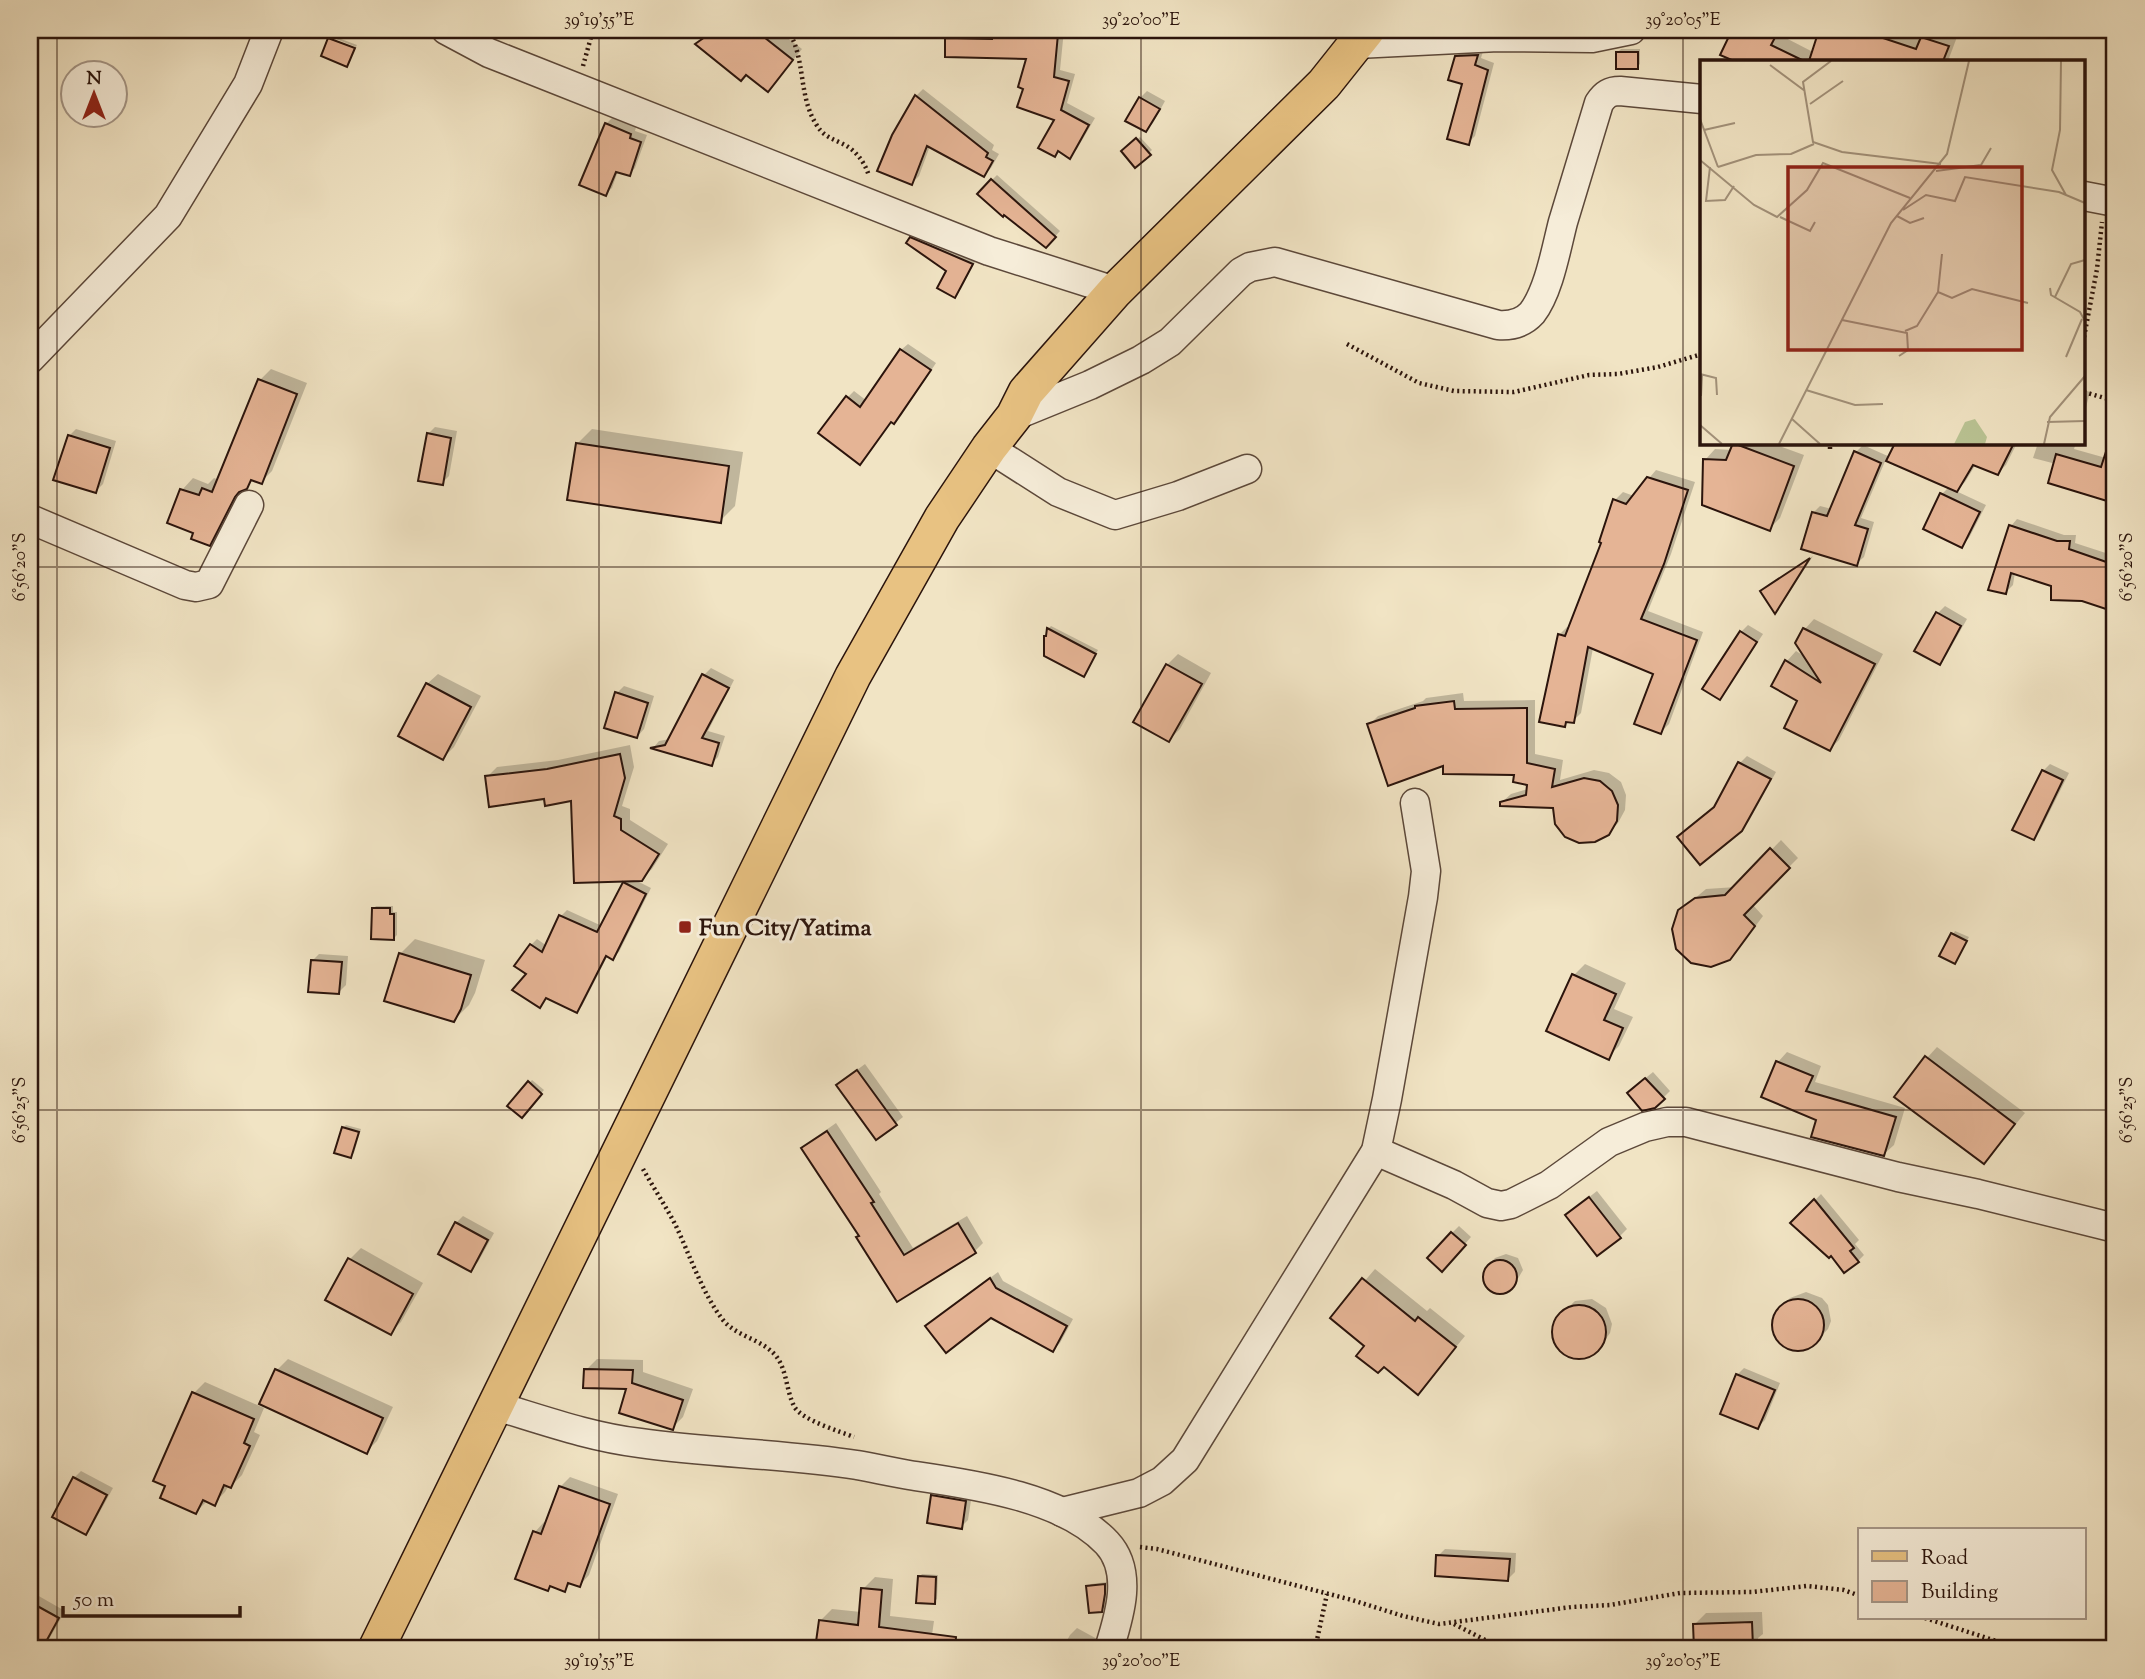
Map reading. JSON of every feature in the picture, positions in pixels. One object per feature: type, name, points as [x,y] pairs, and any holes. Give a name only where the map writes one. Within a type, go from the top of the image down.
[{"type":"main road","points":[[376,1649],[853,676],[942,518],[1014,416],[1026,392],[1115,291],[1324,84],[1362,37]]},
{"type":"street","points":[[30,359],[168,216],[248,84],[269,30]]},
{"type":"street","points":[[446,30],[489,53],[989,251],[1115,291]]},
{"type":"street","points":[[1362,37],[1592,38],[1631,30]]},
{"type":"street","points":[[1014,416],[1090,385],[1141,360],[1170,342],[1241,272],[1261,264],[1275,262],[1498,325],[1516,324],[1526,319],[1534,310],[1546,284],[1595,115],[1604,96],[1611,91],[1620,91],[1700,99]]},
{"type":"street","points":[[989,448],[1058,492],[1115,515],[1178,496],[1247,469]]},
{"type":"street","points":[[30,519],[195,587],[209,584],[249,505]]},
{"type":"street","points":[[1062,1512],[1139,1493],[1162,1481],[1185,1460],[1376,1151],[1426,871],[1415,803]]},
{"type":"street","points":[[1376,1151],[1454,1185],[1487,1203],[1501,1206],[1511,1204],[1549,1185],[1609,1142],[1645,1127],[1667,1122],[1686,1122],[1898,1177],[2115,1228]]},
{"type":"street","points":[[496,1406],[572,1429],[637,1443],[856,1465],[971,1484],[1016,1495],[1062,1512],[1108,1544],[1119,1565],[1121,1612],[1109,1649]]},
{"type":"path","points":[[578,88],[593,30]]},
{"type":"path","points":[[788,30],[800,58],[804,95],[814,121],[822,134],[852,149],[865,164],[880,208]]},
{"type":"path","points":[[2086,327],[2097,270],[2101,200]]},
{"type":"path","points":[[1347,344],[1419,383],[1466,391],[1514,392],[1589,375],[1618,374],[1658,367],[1700,355]]},
{"type":"path","points":[[2086,393],[2115,401]]},
{"type":"path","points":[[1830,444],[1830,449]]},
{"type":"path","points":[[627,1140],[674,1222],[695,1271],[723,1319],[733,1329],[774,1353],[786,1378],[793,1404],[801,1415],[856,1438]]},
{"type":"path","points":[[1108,1544],[1157,1549],[1438,1624],[1572,1607],[1610,1605],[1680,1593],[1752,1592],[1807,1586],[1844,1590],[1858,1595]]},
{"type":"path","points":[[1315,1649],[1327,1594]]},
{"type":"path","points":[[1931,1620],[2021,1649]]},
{"type":"path","points":[[1452,1623],[1489,1642],[1522,1649]]},
{"type":"building","points":[[715,30],[755,30],[793,60],[768,92],[746,75],[741,81],[695,44]]},
{"type":"building","points":[[992,30],[1058,34],[1054,77],[1069,81],[1061,110],[1089,125],[1070,159],[1058,151],[1055,157],[1038,148],[1054,120],[1017,107],[1023,89],[1018,87],[1026,59],[945,57],[945,38],[992,39]]},
{"type":"building","points":[[1732,30],[1779,30],[1771,45],[1802,60],[1732,60],[1720,55]]},
{"type":"building","points":[[1819,30],[1859,30],[1916,49],[1921,37],[1949,46],[1943,60],[1809,60]]},
{"type":"building","points":[[328,38],[355,48],[347,67],[321,56]]},
{"type":"building","points":[[1616,52],[1638,52],[1638,69],[1616,69]]},
{"type":"building","points":[[1478,55],[1475,65],[1488,70],[1469,145],[1447,139],[1462,84],[1448,80],[1455,56]]},
{"type":"building","points":[[915,95],[988,153],[986,157],[993,161],[984,177],[927,146],[912,185],[877,171],[892,135]]},
{"type":"building","points":[[1139,97],[1160,109],[1146,132],[1125,121]]},
{"type":"building","points":[[605,123],[631,134],[630,138],[641,142],[630,176],[616,172],[606,196],[579,185]]},
{"type":"building","points":[[1136,138],[1151,155],[1135,168],[1121,151]]},
{"type":"building","points":[[991,179],[1056,237],[1046,248],[977,194]]},
{"type":"building","points":[[910,237],[973,264],[955,298],[937,288],[946,271],[906,243]]},
{"type":"building","points":[[900,349],[931,370],[894,424],[891,422],[860,465],[818,433],[846,396],[860,407]]},
{"type":"building","points":[[258,379],[297,394],[262,484],[251,480],[247,489],[239,492],[210,546],[191,539],[193,533],[167,523],[180,489],[199,495],[202,488],[212,492]]},
{"type":"building","points":[[427,433],[451,438],[443,485],[418,481]]},
{"type":"building","points":[[2112,433],[2115,434],[2115,497],[2109,495],[2107,501],[2048,483],[2056,454],[2101,467]]},
{"type":"building","points":[[68,435],[110,448],[96,493],[53,480]]},
{"type":"building","points":[[576,443],[729,466],[721,523],[567,500]]},
{"type":"building","points":[[1733,444],[1736,444],[1794,466],[1770,531],[1702,505],[1703,459],[1726,460]]},
{"type":"building","points":[[1894,444],[2014,444],[1998,475],[1973,465],[1957,492],[1886,461]]},
{"type":"building","points":[[1854,451],[1881,463],[1855,525],[1868,529],[1857,566],[1801,549],[1812,512],[1827,516]]},
{"type":"building","points":[[1647,477],[1688,490],[1664,564],[1641,619],[1697,640],[1661,734],[1634,724],[1653,674],[1588,647],[1574,723],[1566,722],[1565,727],[1539,722],[1558,634],[1565,636],[1601,543],[1599,542],[1613,499],[1626,504]]},
{"type":"building","points":[[1940,493],[1980,512],[1962,548],[1923,529]]},
{"type":"building","points":[[2009,525],[2057,541],[2070,541],[2069,549],[2115,565],[2115,601],[2112,611],[2082,601],[2051,600],[2051,586],[2011,573],[2006,594],[1988,590]]},
{"type":"building","points":[[1810,558],[1775,614],[1760,591]]},
{"type":"building","points":[[1936,612],[1961,626],[1940,665],[1914,651]]},
{"type":"building","points":[[1047,628],[1096,654],[1084,677],[1044,656],[1044,636]]},
{"type":"building","points":[[1803,628],[1875,664],[1830,751],[1784,728],[1797,701],[1771,686],[1785,660],[1821,683],[1795,643]]},
{"type":"building","points":[[1740,631],[1757,642],[1720,700],[1702,689]]},
{"type":"building","points":[[1166,664],[1202,684],[1169,742],[1133,722]]},
{"type":"building","points":[[702,674],[729,688],[702,738],[719,743],[712,766],[650,748],[665,745]]},
{"type":"building","points":[[426,683],[471,707],[443,760],[398,736]]},
{"type":"building","points":[[615,692],[648,703],[637,738],[604,728]]},
{"type":"building","points":[[1454,701],[1455,709],[1527,708],[1527,763],[1555,769],[1552,787],[1584,778],[1600,781],[1612,791],[1618,805],[1617,821],[1609,835],[1595,842],[1579,843],[1565,837],[1555,824],[1553,808],[1500,806],[1500,802],[1526,795],[1527,785],[1513,782],[1514,775],[1443,774],[1443,766],[1388,786],[1367,724],[1415,706]]},
{"type":"building","points":[[620,754],[625,778],[614,816],[621,819],[621,830],[659,854],[642,881],[574,883],[571,801],[545,806],[544,799],[489,807],[485,776],[547,769]]},
{"type":"building","points":[[1738,762],[1771,779],[1742,831],[1700,865],[1677,837],[1714,807]]},
{"type":"building","points":[[2042,770],[2063,780],[2034,840],[2012,830]]},
{"type":"building","points":[[1770,848],[1790,868],[1744,915],[1755,926],[1730,960],[1711,967],[1691,963],[1676,949],[1672,929],[1678,910],[1695,898],[1725,895]]},
{"type":"building","points":[[623,882],[646,894],[613,960],[606,956],[577,1013],[546,998],[540,1008],[512,990],[526,974],[514,966],[530,944],[542,952],[559,915],[597,932]]},
{"type":"building","points":[[372,908],[390,908],[390,914],[394,914],[394,940],[371,939]]},
{"type":"building","points":[[1951,933],[1967,941],[1955,964],[1939,956]]},
{"type":"building","points":[[399,953],[471,975],[461,1009],[454,1022],[384,1001]]},
{"type":"building","points":[[311,960],[342,962],[339,994],[308,992]]},
{"type":"building","points":[[1572,974],[1616,994],[1604,1020],[1623,1028],[1609,1060],[1546,1031]]},
{"type":"building","points":[[1925,1056],[2015,1124],[1984,1164],[1894,1097]]},
{"type":"building","points":[[1776,1061],[1813,1076],[1806,1091],[1896,1117],[1884,1156],[1811,1137],[1816,1120],[1761,1097]]},
{"type":"building","points":[[857,1070],[897,1125],[876,1140],[836,1085]]},
{"type":"building","points":[[1645,1078],[1665,1099],[1655,1108],[1642,1111],[1627,1093]]},
{"type":"building","points":[[528,1081],[542,1094],[522,1118],[507,1106]]},
{"type":"building","points":[[342,1127],[359,1132],[351,1158],[334,1153]]},
{"type":"building","points":[[827,1131],[874,1202],[871,1203],[904,1255],[958,1223],[976,1253],[897,1302],[856,1237],[859,1236],[801,1148]]},
{"type":"building","points":[[1589,1197],[1621,1238],[1597,1256],[1565,1215]]},
{"type":"building","points":[[1814,1199],[1854,1248],[1850,1251],[1859,1262],[1844,1273],[1831,1256],[1829,1258],[1790,1223]]},
{"type":"building","points":[[455,1222],[488,1240],[471,1272],[438,1254]]},
{"type":"building","points":[[1451,1232],[1466,1245],[1442,1272],[1427,1258]]},
{"type":"building","points":[[348,1258],[413,1294],[391,1335],[325,1300]]},
{"type":"building","points":[[1500,1260],[1512,1265],[1517,1277],[1512,1289],[1500,1294],[1488,1289],[1483,1277],[1488,1265]]},
{"type":"building","points":[[990,1278],[996,1288],[1067,1326],[1053,1352],[991,1318],[946,1353],[925,1326]]},
{"type":"building","points":[[1362,1278],[1415,1321],[1418,1317],[1456,1347],[1418,1395],[1384,1367],[1378,1373],[1356,1356],[1364,1346],[1330,1318]]},
{"type":"building","points":[[1798,1299],[1817,1306],[1824,1325],[1817,1344],[1798,1351],[1779,1344],[1772,1325],[1779,1306]]},
{"type":"building","points":[[1579,1305],[1598,1313],[1606,1332],[1598,1351],[1579,1359],[1560,1351],[1552,1332],[1560,1313]]},
{"type":"building","points":[[275,1369],[383,1418],[367,1454],[259,1404]]},
{"type":"building","points":[[584,1369],[633,1370],[632,1383],[683,1400],[673,1430],[619,1413],[626,1389],[583,1388]]},
{"type":"building","points":[[1736,1374],[1775,1390],[1758,1429],[1720,1414]]},
{"type":"building","points":[[192,1392],[254,1419],[244,1443],[250,1446],[231,1488],[224,1485],[215,1506],[203,1500],[196,1514],[160,1498],[165,1486],[153,1481]]},
{"type":"building","points":[[73,1477],[107,1495],[86,1535],[52,1517]]},
{"type":"building","points":[[559,1486],[610,1504],[580,1587],[568,1583],[565,1592],[550,1586],[548,1591],[515,1579],[533,1531],[541,1534]]},
{"type":"building","points":[[931,1495],[966,1501],[962,1529],[927,1523]]},
{"type":"building","points":[[1436,1555],[1510,1559],[1508,1581],[1435,1576]]},
{"type":"building","points":[[918,1576],[936,1577],[935,1604],[916,1603]]},
{"type":"building","points":[[1105,1584],[1102,1612],[1089,1613],[1086,1586]]},
{"type":"building","points":[[861,1588],[882,1590],[879,1627],[956,1637],[955,1649],[815,1649],[819,1620],[858,1625]]},
{"type":"building","points":[[30,1602],[59,1618],[42,1649],[30,1649]]},
{"type":"building","points":[[1752,1622],[1753,1647],[1694,1649],[1693,1624]]},
{"type":"place","name":"Fun City/Yatima","points":[[685,927]]}]
